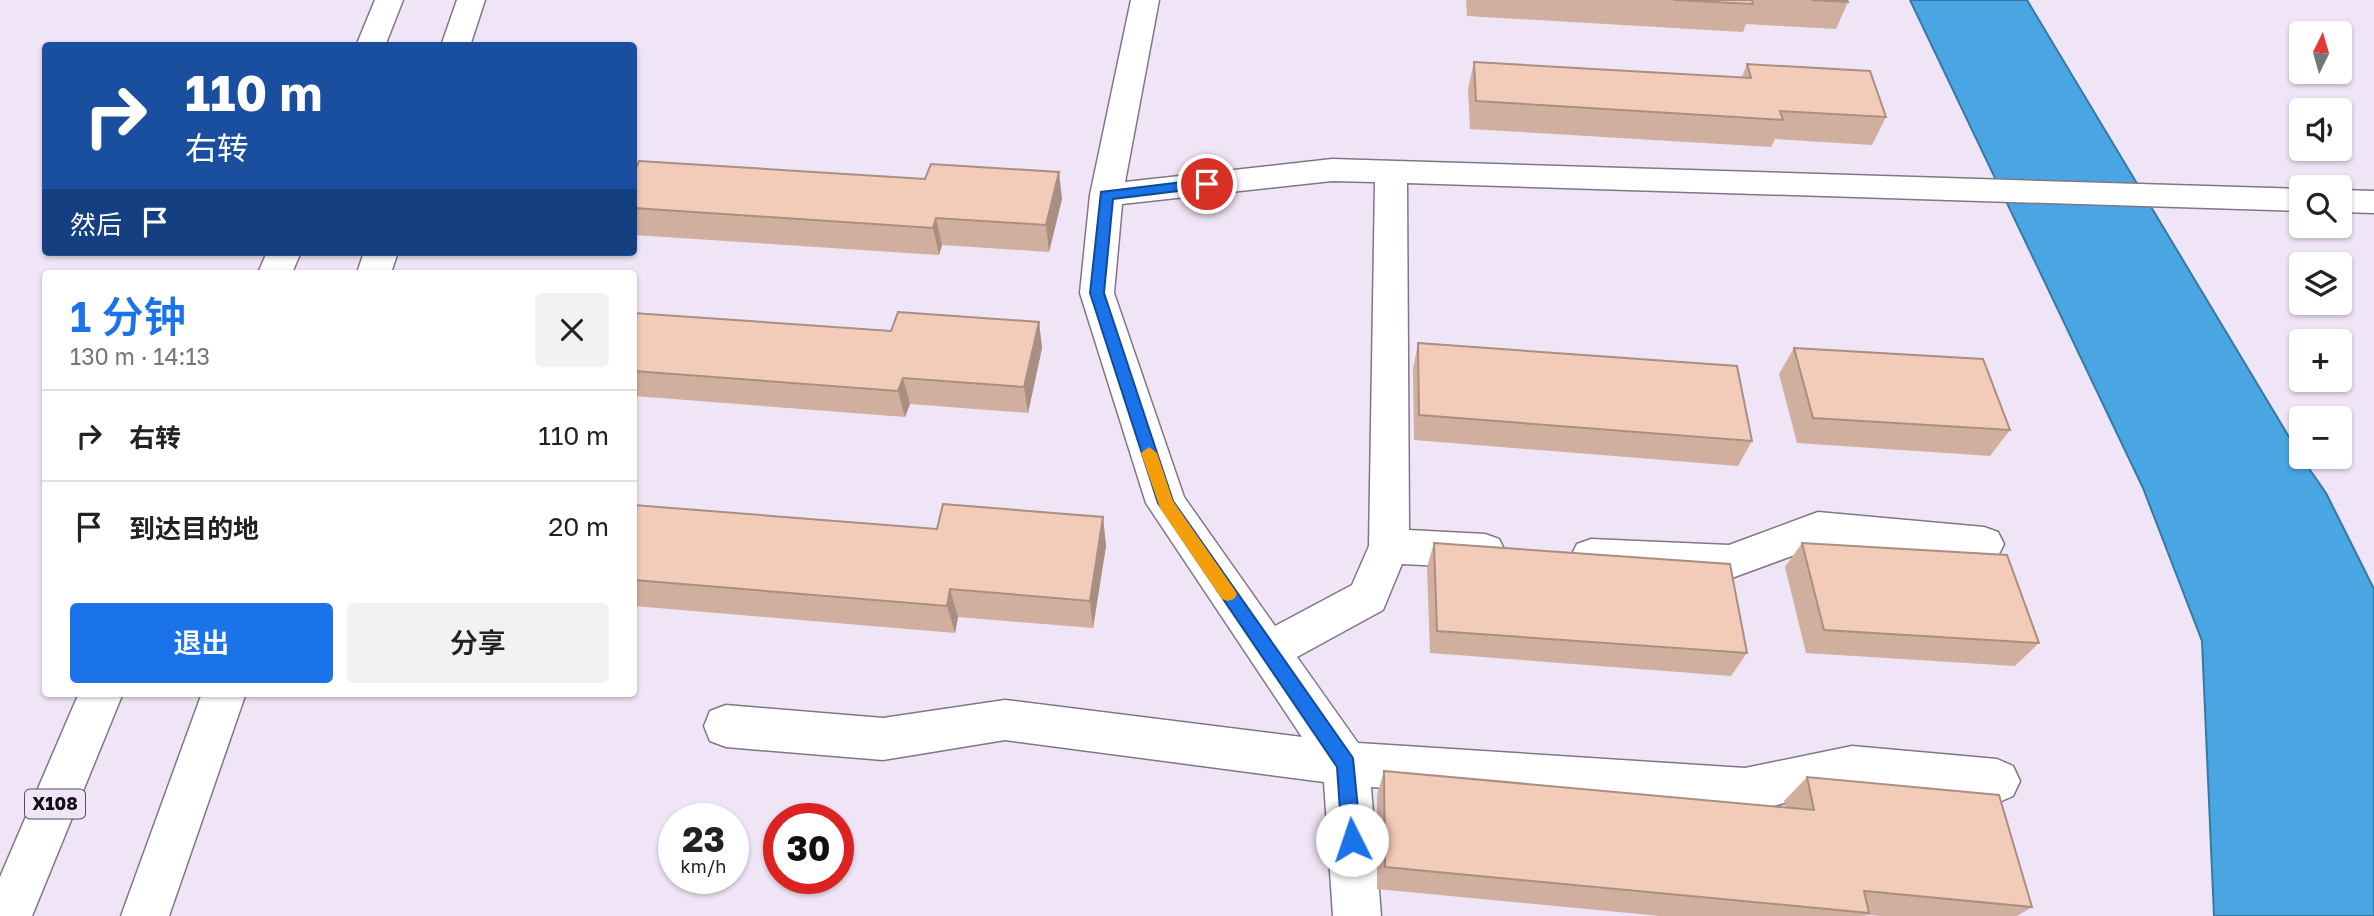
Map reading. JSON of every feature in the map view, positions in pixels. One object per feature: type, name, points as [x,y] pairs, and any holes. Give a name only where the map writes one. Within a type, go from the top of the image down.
[{"type":"street","points":[[372,42],[388,0]]},
{"type":"street","points":[[456,42],[471,0]]},
{"type":"street","points":[[1145,0],[1106,195],[1097,293],[1166,503],[1346,764],[1357,916]]},
{"type":"street","points":[[1106,195],[1332,170],[2289,200]]},
{"type":"street","points":[[1268,652],[1368,597],[1389,546],[1391,172]]},
{"type":"street","points":[[2352,201],[2374,202]]},
{"type":"street","points":[[1389,546],[1729,562],[1818,529],[1984,544]]},
{"type":"street","name":"X108","points":[[9,916],[99,697]]},
{"type":"street","points":[[145,916],[223,697]]},
{"type":"street","points":[[726,726],[883,739],[1005,720],[1346,764],[1745,790],[1852,767],[1997,781]]},
{"type":"water","points":[[1910,0],[2027,0],[2289,437],[2289,469],[2309,469],[2326,493],[2374,589],[2374,916],[2214,916],[2202,641],[2143,488]]},
{"type":"building","points":[[1674,0],[1752,0],[1753,4]]},
{"type":"building","points":[[1811,0],[1847,0],[1848,2]]},
{"type":"building","points":[[1474,62],[1751,78],[1747,64],[1870,71],[1886,117],[1780,111],[1783,120],[1476,101]]},
{"type":"building","points":[[639,161],[925,179],[931,164],[1059,172],[1046,225],[936,218],[933,228],[637,208]]},
{"type":"building","points":[[898,312],[1039,322],[1024,387],[903,378],[898,391],[637,371],[637,313],[891,331]]},
{"type":"building","points":[[1418,343],[1737,366],[1752,441],[1419,415]]},
{"type":"building","points":[[1794,348],[1983,359],[2010,430],[1813,418]]},
{"type":"building","points":[[943,504],[1103,517],[1090,601],[950,589],[947,606],[637,580],[637,505],[937,529]]},
{"type":"building","points":[[1434,543],[1730,564],[1747,653],[1437,631]]},
{"type":"building","points":[[1802,543],[2007,555],[2039,643],[1824,630]]},
{"type":"building","points":[[1384,771],[1814,810],[1807,777],[1999,795],[2032,907],[1864,891],[1869,913],[1385,867]]},
{"type":"slow traffic","points":[[1149,453],[1166,503],[1228,594]]},
{"type":"route","points":[[1207,184],[1106,195],[1097,293],[1166,503],[1346,764],[1352,840]]}]
